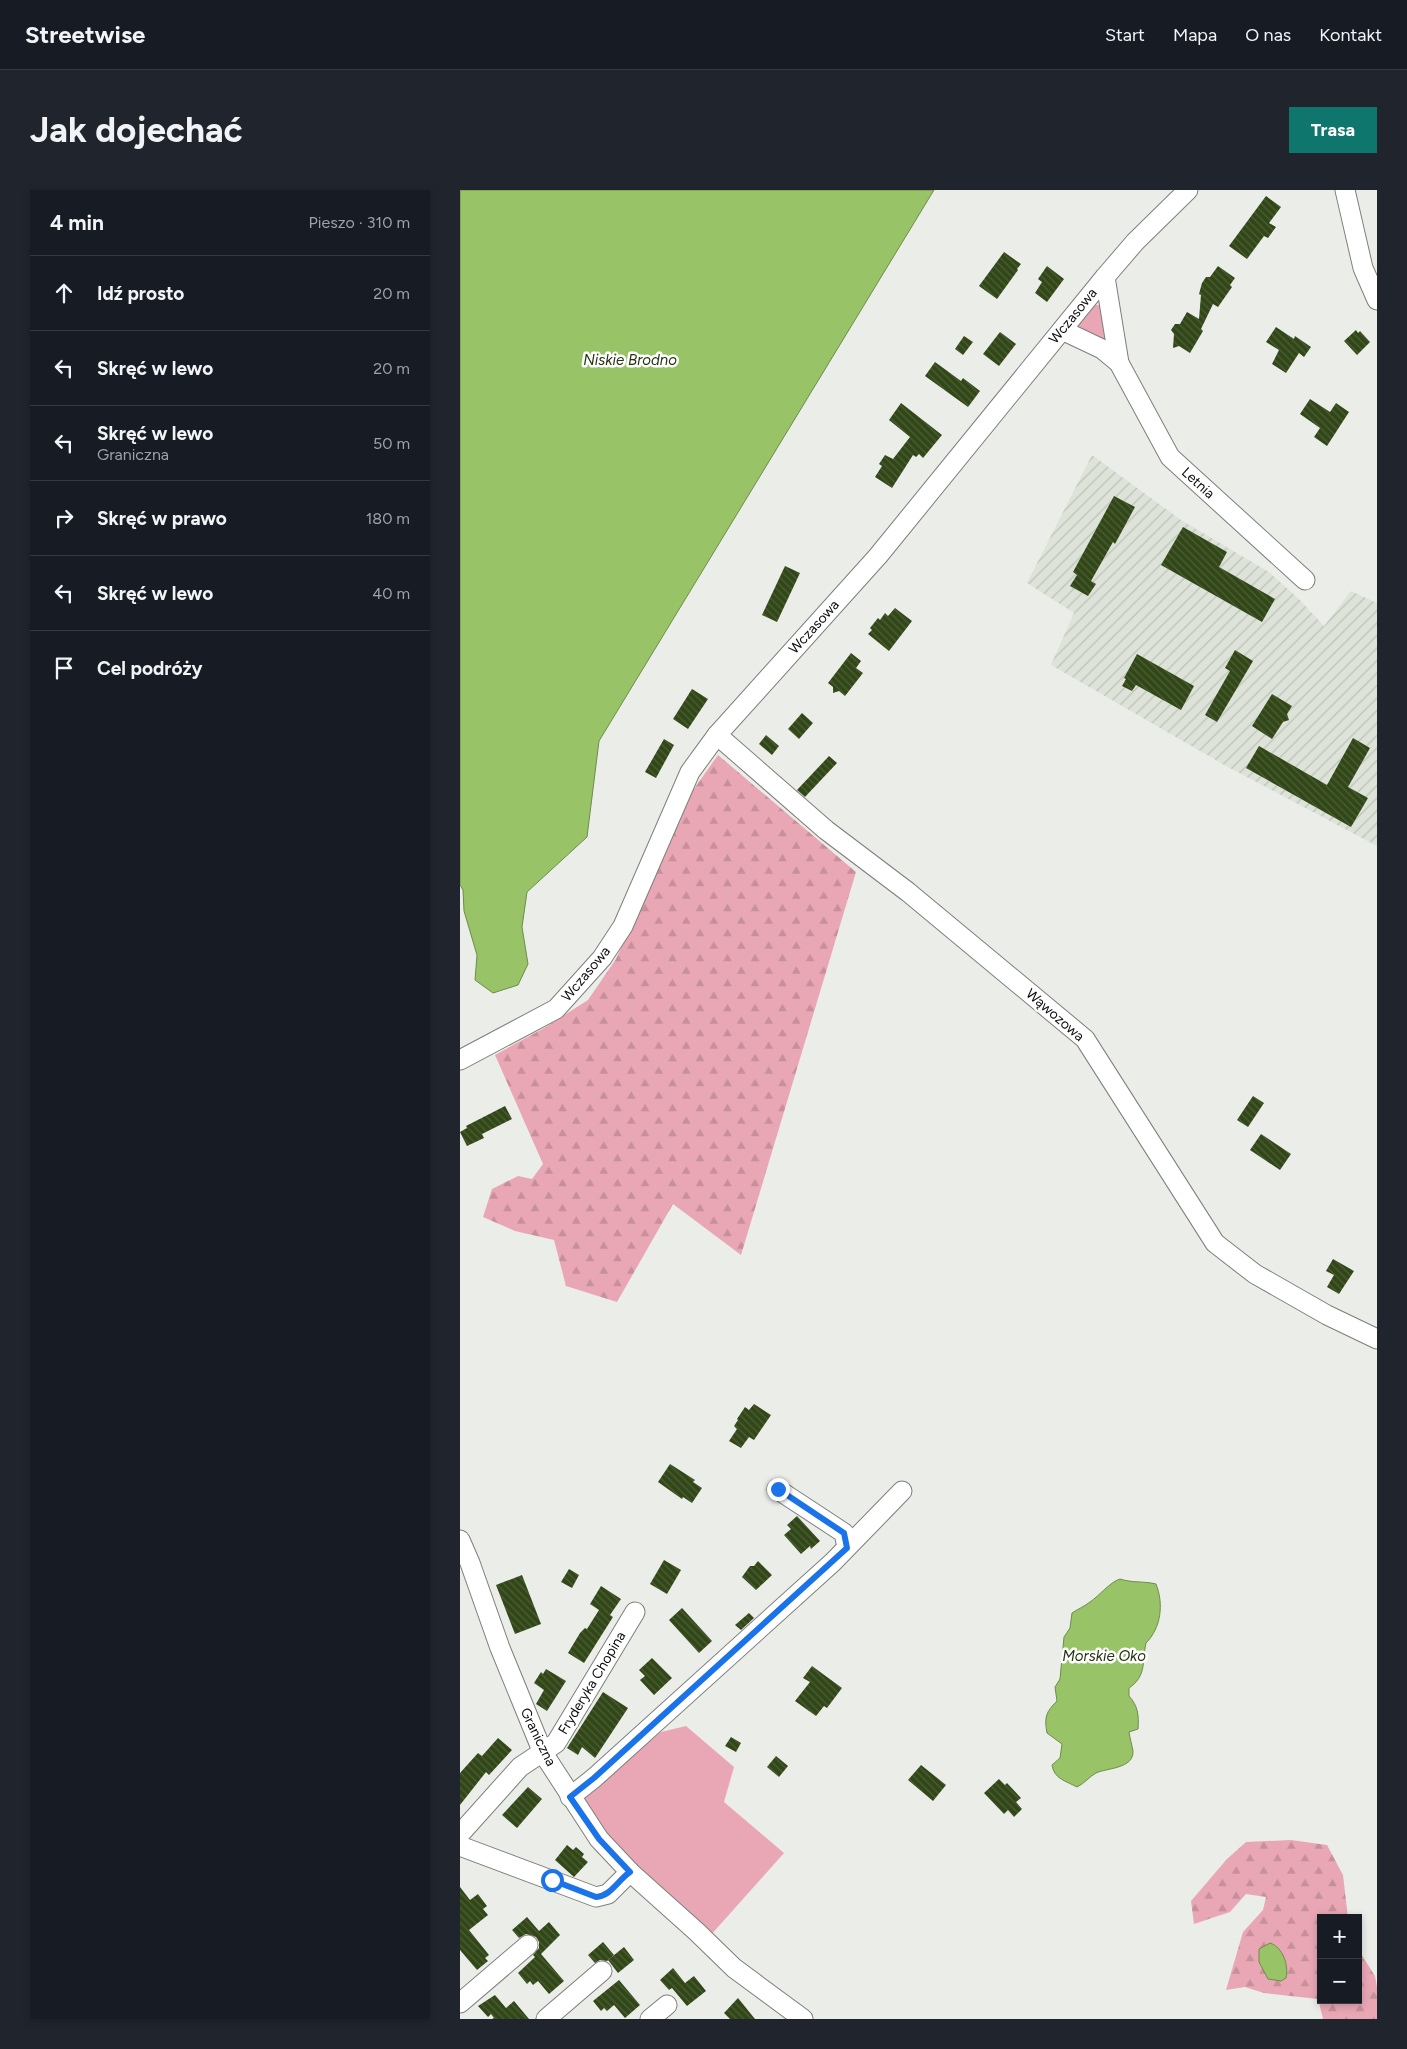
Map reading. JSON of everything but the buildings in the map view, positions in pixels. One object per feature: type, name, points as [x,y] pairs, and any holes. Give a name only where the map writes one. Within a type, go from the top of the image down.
[{"type":"street","name":"Wczasowa","points":[[460,1060],[556,1010],[602,958],[622,926],[690,772],[716,735],[878,556],[1135,242],[1188,190]]},
{"type":"street","points":[[1345,190],[1363,268],[1377,300]]},
{"type":"street","name":"Letnia","points":[[1105,277],[1119,363],[1170,457],[1305,580]]},
{"type":"street","name":"Letnia","points":[[1062,330],[1102,349],[1119,363]]},
{"type":"street","name":"Wąwozowa","points":[[716,735],[826,830],[908,892],[1085,1039],[1215,1243],[1255,1274],[1327,1315],[1377,1339]]},
{"type":"street","points":[[778,1489],[844,1533],[847,1548]]},
{"type":"street","points":[[570,1797],[594,1778],[847,1548],[902,1491]]},
{"type":"street","name":"Graniczna","points":[[460,1540],[542,1753],[599,1839],[630,1872],[734,1968],[803,2019]]},
{"type":"street","name":"Fryderyka Chopina","points":[[460,1834],[520,1767],[556,1743],[635,1612]]},
{"type":"street","points":[[460,1846],[596,1897],[608,1894],[630,1872]]},
{"type":"street","points":[[460,2003],[528,1945]]},
{"type":"street","points":[[546,2019],[602,1971]]},
{"type":"street","points":[[650,2019],[667,2005]]},
{"type":"shaded area","points":[[1092,455],[1181,520],[1269,572],[1299,599],[1324,626],[1351,591],[1377,603],[1377,846],[1226,766],[1051,665],[1074,613],[1027,583]]},
{"type":"green space","points":[[1092,304],[1103,306],[1109,339],[1104,340],[1080,329],[1078,322]]},
{"type":"green space","points":[[718,755],[856,872],[741,1255],[673,1204],[617,1302],[566,1286],[554,1240],[515,1231],[483,1217],[492,1189],[518,1176],[532,1179],[543,1164],[495,1055],[544,1028],[588,1000],[616,959],[691,793]]},
{"type":"green space","points":[[686,1726],[734,1767],[724,1802],[784,1853],[709,1937],[630,1867],[576,1802],[661,1732]]},
{"type":"green space","points":[[1291,1840],[1327,1845],[1343,1875],[1348,1914],[1317,1914],[1317,1999],[1264,1993],[1245,1987],[1226,1990],[1243,1932],[1263,1910],[1266,1897],[1246,1894],[1230,1912],[1194,1924],[1191,1901],[1227,1859],[1246,1842]]},
{"type":"green space","points":[[1362,1955],[1375,1976],[1377,2019],[1323,2019],[1319,2004],[1362,2004]]},
{"type":"water","name":"Niskie Brodno","points":[[460,190],[934,190],[599,741],[587,837],[527,892],[522,927],[528,964],[518,985],[493,993],[475,980],[477,955],[464,911],[463,890],[460,885]]},
{"type":"water","name":"Morskie Oko","points":[[1120,1579],[1156,1584],[1160,1600],[1158,1623],[1146,1643],[1143,1668],[1139,1678],[1129,1688],[1129,1696],[1137,1711],[1138,1729],[1129,1732],[1133,1751],[1129,1761],[1119,1767],[1096,1773],[1077,1787],[1058,1777],[1053,1770],[1052,1765],[1060,1758],[1062,1744],[1047,1733],[1046,1719],[1050,1708],[1057,1701],[1055,1687],[1060,1679],[1064,1637],[1070,1628],[1072,1613]]},
{"type":"water","points":[[1270,1943],[1275,1945],[1282,1953],[1286,1963],[1286,1978],[1281,1981],[1268,1979],[1259,1962],[1259,1949]]},
{"type":"route","points":[[552,1880],[596,1897],[602,1897],[608,1894],[630,1872],[599,1839],[570,1797],[594,1778],[847,1548],[844,1533],[778,1489]]}]
